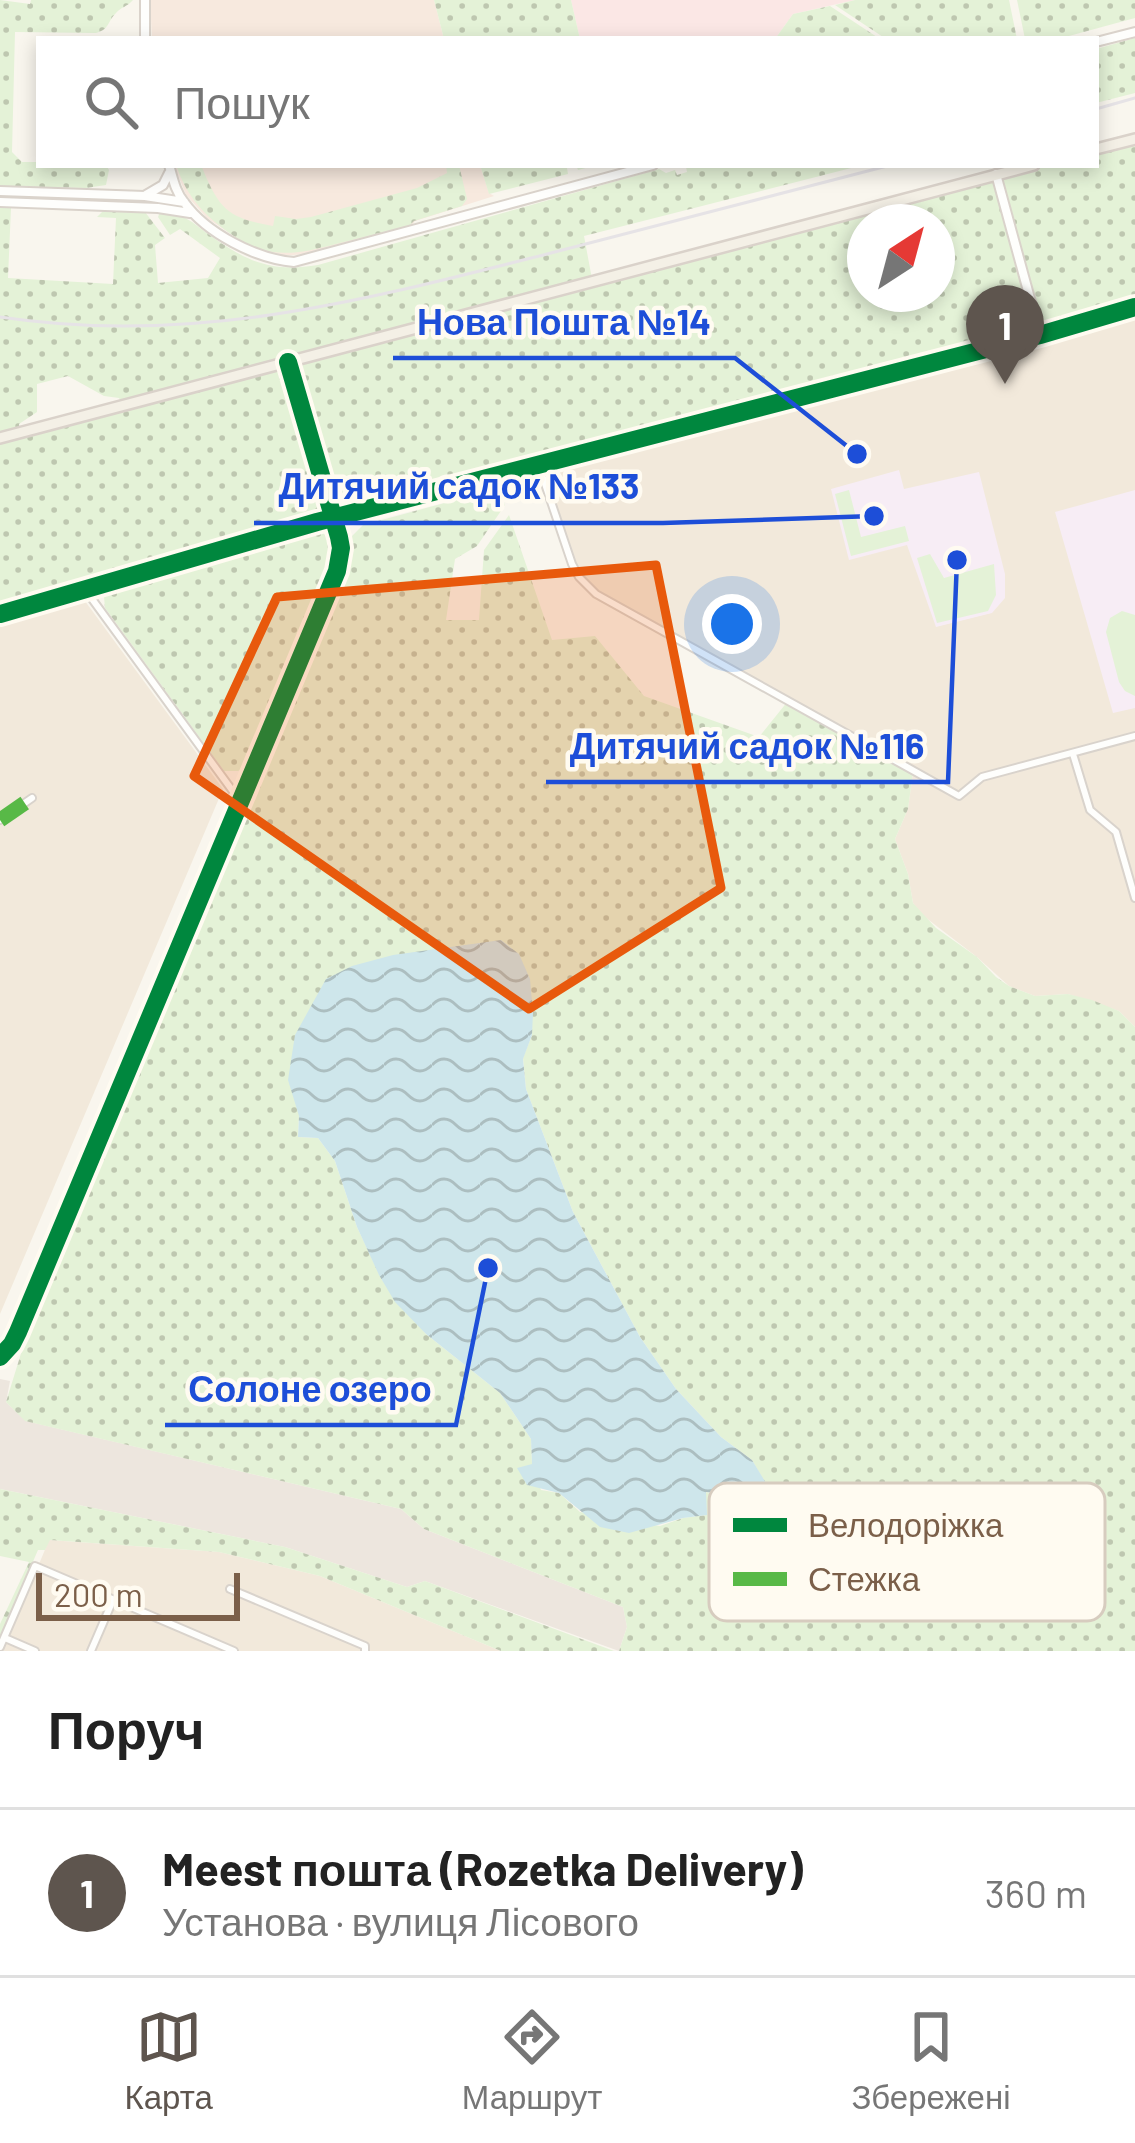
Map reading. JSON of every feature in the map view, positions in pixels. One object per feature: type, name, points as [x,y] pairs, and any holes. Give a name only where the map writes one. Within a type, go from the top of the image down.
[{"type":"main road","points":[[1099,148],[1135,139]]},
{"type":"main road","points":[[0,438],[1021,168]]},
{"type":"street","points":[[145,0],[146,36]]},
{"type":"street","points":[[1099,41],[1135,32]]},
{"type":"street","points":[[145,196],[164,185],[169,168]]},
{"type":"street","points":[[170,168],[184,202],[235,244],[255,254],[294,262],[641,168]]},
{"type":"street","points":[[996,174],[1040,335]]},
{"type":"street","points":[[0,191],[145,196],[184,202]]},
{"type":"street","points":[[0,202],[158,208],[196,214]]},
{"type":"street","points":[[0,614],[334,518],[1135,307]]},
{"type":"street","points":[[0,1357],[18,1331],[337,571],[341,548],[334,518],[288,362]]},
{"type":"street","points":[[539,466],[572,564],[596,594],[959,796],[982,777],[1135,736]]},
{"type":"street","points":[[84,588],[240,801]]},
{"type":"street","points":[[1073,754],[1090,810],[1117,832],[1135,898]]},
{"type":"street","points":[[0,820],[32,798]]},
{"type":"street","points":[[0,1647],[35,1566],[234,1651]]},
{"type":"street","points":[[230,1589],[364,1646],[365,1651]]},
{"type":"street","points":[[91,1651],[113,1600]]},
{"type":"street","points":[[4,1638],[35,1651]]},
{"type":"highlighted area","points":[[656,565],[721,888],[529,1009],[194,776],[277,597]]},
{"type":"shaded area","points":[[150,0],[434,0],[443,36],[152,36]]},
{"type":"shaded area","points":[[571,0],[855,0],[793,14],[777,36],[579,36]]},
{"type":"shaded area","points":[[175,168],[481,168],[494,196],[412,225],[284,256],[253,249],[207,218],[186,195]]},
{"type":"shaded area","points":[[1135,307],[1135,1027],[1119,1011],[1068,994],[1035,996],[1009,986],[921,914],[913,903],[895,839],[908,809],[913,772],[587,586],[575,572],[539,466]]},
{"type":"shaded area","points":[[899,470],[904,489],[979,472],[1005,574],[1005,598],[992,613],[936,627],[907,545],[849,560],[831,489]]},
{"type":"shaded area","points":[[1135,490],[1135,708],[1113,713],[1055,512]]},
{"type":"shaded area","points":[[82,597],[223,789],[0,1314],[0,622]]},
{"type":"shaded area","points":[[0,1379],[10,1381],[6,1402],[26,1421],[401,1509],[424,1529],[623,1607],[627,1627],[619,1651],[425,1581],[407,1587],[285,1547],[0,1489]]},
{"type":"shaded area","points":[[49,1540],[219,1552],[320,1576],[501,1651],[3,1651]]},
{"type":"green space","points":[[0,0],[30,4],[31,0],[133,0],[96,33],[15,32],[12,152],[22,162],[36,162],[36,168],[108,168],[106,185],[0,186]]},
{"type":"green space","points":[[434,0],[571,0],[579,36],[443,36]]},
{"type":"green space","points":[[855,0],[1009,0],[1016,36],[882,36],[835,5]]},
{"type":"green space","points":[[1017,0],[1135,0],[1135,18],[1069,36],[1024,36]]},
{"type":"green space","points":[[830,6],[875,36],[777,36],[793,14]]},
{"type":"green space","points":[[1135,38],[1135,93],[1099,102],[1099,48]]},
{"type":"green space","points":[[1135,139],[1135,307],[317,522],[0,614],[0,207],[11,208],[8,278],[113,284],[116,218],[97,217],[103,211],[145,212],[165,238],[155,245],[158,283],[208,278],[220,258],[180,229],[170,235],[158,217],[160,212],[187,219],[249,259],[302,267],[659,169],[675,170],[677,175],[687,172],[686,168],[851,168],[584,236],[592,279],[847,213],[847,312],[955,312],[955,204],[883,204],[1022,168],[1099,168],[1099,148]],"holes":[[[68,376],[104,396],[119,398],[123,405],[20,433],[19,424],[37,412],[37,384]]]},
{"type":"green space","points":[[177,168],[202,168],[226,209],[273,226],[275,216],[311,217],[417,188],[447,173],[446,168],[460,168],[467,199],[462,206],[410,225],[289,253],[263,250],[235,237],[212,220]]},
{"type":"green space","points":[[481,168],[567,168],[568,174],[489,194]]},
{"type":"green space","points":[[500,488],[505,505],[477,546],[455,559],[446,620],[479,620],[484,550],[509,515],[552,640],[595,636],[644,696],[759,737],[788,701],[913,772],[908,809],[895,839],[913,903],[936,928],[1009,986],[1035,996],[1068,994],[1092,1000],[1119,1011],[1135,1027],[1135,1651],[619,1651],[627,1627],[623,1607],[424,1529],[401,1509],[25,1421],[6,1402],[27,1334],[344,573],[351,537],[363,525]],"holes":[[[532,1035],[523,1058],[526,1089],[573,1212],[640,1337],[676,1389],[721,1437],[752,1460],[765,1483],[1105,1483],[1105,1621],[709,1621],[709,1493],[705,1492],[706,1515],[660,1526],[580,1512],[559,1493],[541,1490],[532,1464],[531,1439],[500,1393],[426,1334],[382,1280],[357,1227],[335,1161],[318,1138],[298,1137],[299,1116]]]},
{"type":"green space","points":[[849,490],[861,537],[905,526],[909,541],[851,556],[835,494]]},
{"type":"green space","points":[[322,532],[332,548],[330,568],[246,768],[224,771],[105,608],[107,589]]},
{"type":"green space","points":[[930,554],[944,578],[994,564],[996,595],[988,611],[937,623],[917,558]]},
{"type":"green space","points":[[1122,611],[1135,615],[1135,696],[1119,682],[1106,632],[1110,618]]},
{"type":"green space","points":[[0,1489],[285,1547],[407,1587],[425,1581],[614,1651],[501,1651],[320,1576],[219,1552],[50,1540],[45,1550],[38,1550],[0,1638],[0,1624],[29,1562],[0,1556]]},
{"type":"water","points":[[501,940],[519,954],[530,979],[533,1013],[532,1035],[523,1059],[526,1089],[573,1212],[640,1337],[676,1389],[721,1437],[752,1460],[766,1483],[709,1483],[707,1515],[629,1533],[600,1527],[559,1493],[527,1485],[517,1468],[532,1464],[531,1439],[500,1393],[426,1334],[395,1302],[357,1227],[335,1161],[318,1138],[298,1137],[299,1116],[288,1080],[295,1035],[326,979],[393,955]]},
{"type":"tram line","points":[[1099,108],[1135,98]]},
{"type":"tram line","points":[[0,317],[141,326],[276,314],[478,271],[879,168]]},
{"type":"marked path","points":[[0,820],[32,798]]},
{"type":"cycle path","points":[[0,614],[317,522],[1135,307]]},
{"type":"cycle path","points":[[0,1357],[18,1332],[337,571],[339,537],[288,362]]},
{"type":"place","name":"Meest пошта (Rozetka Delivery)","points":[[1005,384]]},
{"type":"place","name":"Нова Пошта №14","points":[[857,454]]},
{"type":"place","name":"Дитячий садок №133","points":[[874,516]]},
{"type":"place","name":"Дитячий садок №116","points":[[957,560]]},
{"type":"place","name":"Солоне озеро","points":[[488,1268]]}]
